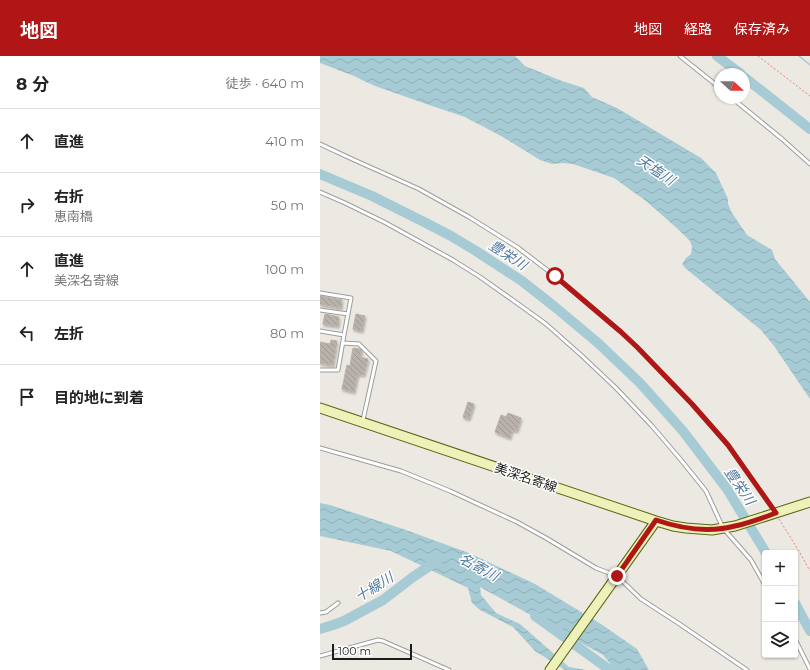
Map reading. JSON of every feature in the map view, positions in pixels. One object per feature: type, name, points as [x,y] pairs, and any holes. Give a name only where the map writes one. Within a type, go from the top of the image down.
[{"type":"main road","name":"美深名寄線","points":[[320,408],[672,526],[712,530],[724,528],[735,526],[810,502]]},
{"type":"main road","points":[[550,670],[656,520]]},
{"type":"lane","points":[[680,56],[714,83]]},
{"type":"lane","points":[[739,104],[810,164]]},
{"type":"lane","points":[[320,144],[352,160],[419,189],[463,214],[517,248],[555,276],[621,332],[692,404],[728,445],[776,513]]},
{"type":"lane","points":[[320,192],[384,222],[453,260],[480,277],[546,324],[616,388],[681,460],[706,491],[724,528],[751,560],[762,580]]},
{"type":"lane","points":[[320,293],[351,298],[338,370],[320,370]]},
{"type":"lane","points":[[320,310],[348,314]]},
{"type":"lane","points":[[320,331],[344,335]]},
{"type":"lane","points":[[343,342],[359,344],[376,361],[363,422]]},
{"type":"lane","points":[[320,448],[401,472],[450,491],[518,522],[596,568],[617,576],[640,599],[747,670]]},
{"type":"lane","points":[[320,613],[326,612],[338,603]]},
{"type":"lane","points":[[320,656],[378,640],[383,640],[449,670]]},
{"type":"lane","points":[[798,644],[810,669]]},
{"type":"path","points":[[758,56],[810,96]]},
{"type":"path","points":[[776,513],[810,571]]},
{"type":"water","name":"天塩川","points":[[320,56],[515,56],[525,66],[584,88],[592,97],[617,108],[701,158],[716,173],[728,199],[728,204],[732,213],[747,235],[772,250],[775,259],[810,302],[810,399],[774,346],[761,330],[685,268],[682,264],[691,254],[692,247],[690,241],[646,201],[614,178],[573,164],[552,164],[540,160],[501,136],[465,117],[375,86],[320,63]]},
{"type":"water","points":[[320,503],[403,529],[469,553],[535,584],[601,624],[637,649],[649,670],[613,670],[614,668],[603,655],[480,587],[481,595],[496,613],[520,624],[569,667],[586,670],[565,670],[535,651],[513,627],[480,610],[472,603],[468,588],[391,551],[320,536]]},
{"type":"building","points":[[320,296],[342,300],[341,308],[320,304]]},
{"type":"building","points":[[325,314],[339,317],[338,326],[323,324]]},
{"type":"building","points":[[356,314],[365,316],[362,331],[353,329]]},
{"type":"building","points":[[331,340],[337,341],[333,365],[320,363],[320,342],[330,344]]},
{"type":"building","points":[[353,348],[360,349],[362,351],[360,357],[368,359],[364,375],[358,374],[354,392],[342,389],[347,365],[350,366]]},
{"type":"building","points":[[468,402],[474,404],[469,419],[463,417]]},
{"type":"building","points":[[508,413],[521,418],[517,431],[512,430],[510,438],[495,432],[501,415],[506,417]]},
{"type":"waterway","points":[[717,56],[733,68]]},
{"type":"waterway","points":[[799,56],[810,65]]},
{"type":"waterway","points":[[750,82],[810,129]]},
{"type":"waterway","name":"豊栄川","points":[[320,174],[372,196],[451,236],[476,251],[522,281],[598,343],[640,383],[683,431],[727,489],[764,550]]},
{"type":"waterway","name":"十線川","points":[[320,629],[344,621],[383,600],[437,561]]},
{"type":"waterway","name":"豊栄川","points":[[798,609],[810,631]]},
{"type":"waterway","name":"名寄川","points":[[535,616],[610,670]]},
{"type":"route","points":[[555,276],[621,332],[692,404],[728,445],[776,513],[735,526],[712,530],[699,530],[672,526],[656,520],[617,576]]}]
